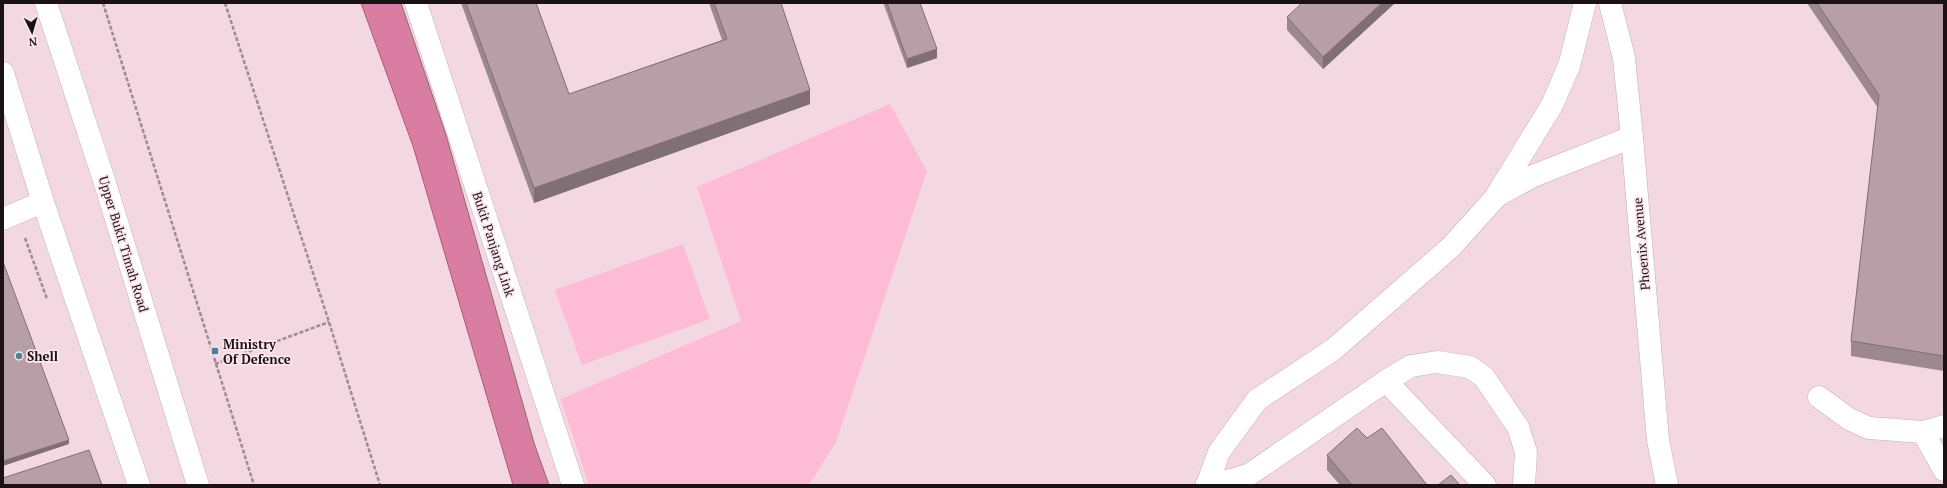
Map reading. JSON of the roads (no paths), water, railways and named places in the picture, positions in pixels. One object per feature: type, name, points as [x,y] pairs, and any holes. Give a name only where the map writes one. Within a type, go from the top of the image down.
[{"type":"main road","name":"Upper Bukit Timah Road","points":[[46,3],[104,180],[198,485]]},
{"type":"main road","name":"Bukit Panjang Link","points":[[416,3],[573,485]]},
{"type":"main road","points":[[1207,484],[1219,452],[1257,400],[1340,344],[1451,247],[1494,198],[1552,105],[1569,66],[1584,3]]},
{"type":"main road","name":"Phoenix Avenue","points":[[1610,3],[1624,58],[1658,440],[1667,485]]},
{"type":"main road","points":[[3,73],[43,202],[139,485]]},
{"type":"main road","points":[[1494,198],[1533,176],[1632,137]]},
{"type":"main road","points":[[3,220],[43,202]]},
{"type":"main road","points":[[1207,484],[1236,479],[1250,474],[1411,366],[1437,362],[1470,367],[1484,377],[1518,427],[1526,452],[1524,485]]},
{"type":"main road","points":[[1386,382],[1485,485]]},
{"type":"main road","points":[[1818,397],[1849,419],[1869,428],[1923,432],[1944,426]]},
{"type":"main road","points":[[1923,432],[1944,470]]},
{"type":"place","name":"Ministry Of Defence","points":[[215,351]]},
{"type":"place","name":"Shell","points":[[19,356]]}]
